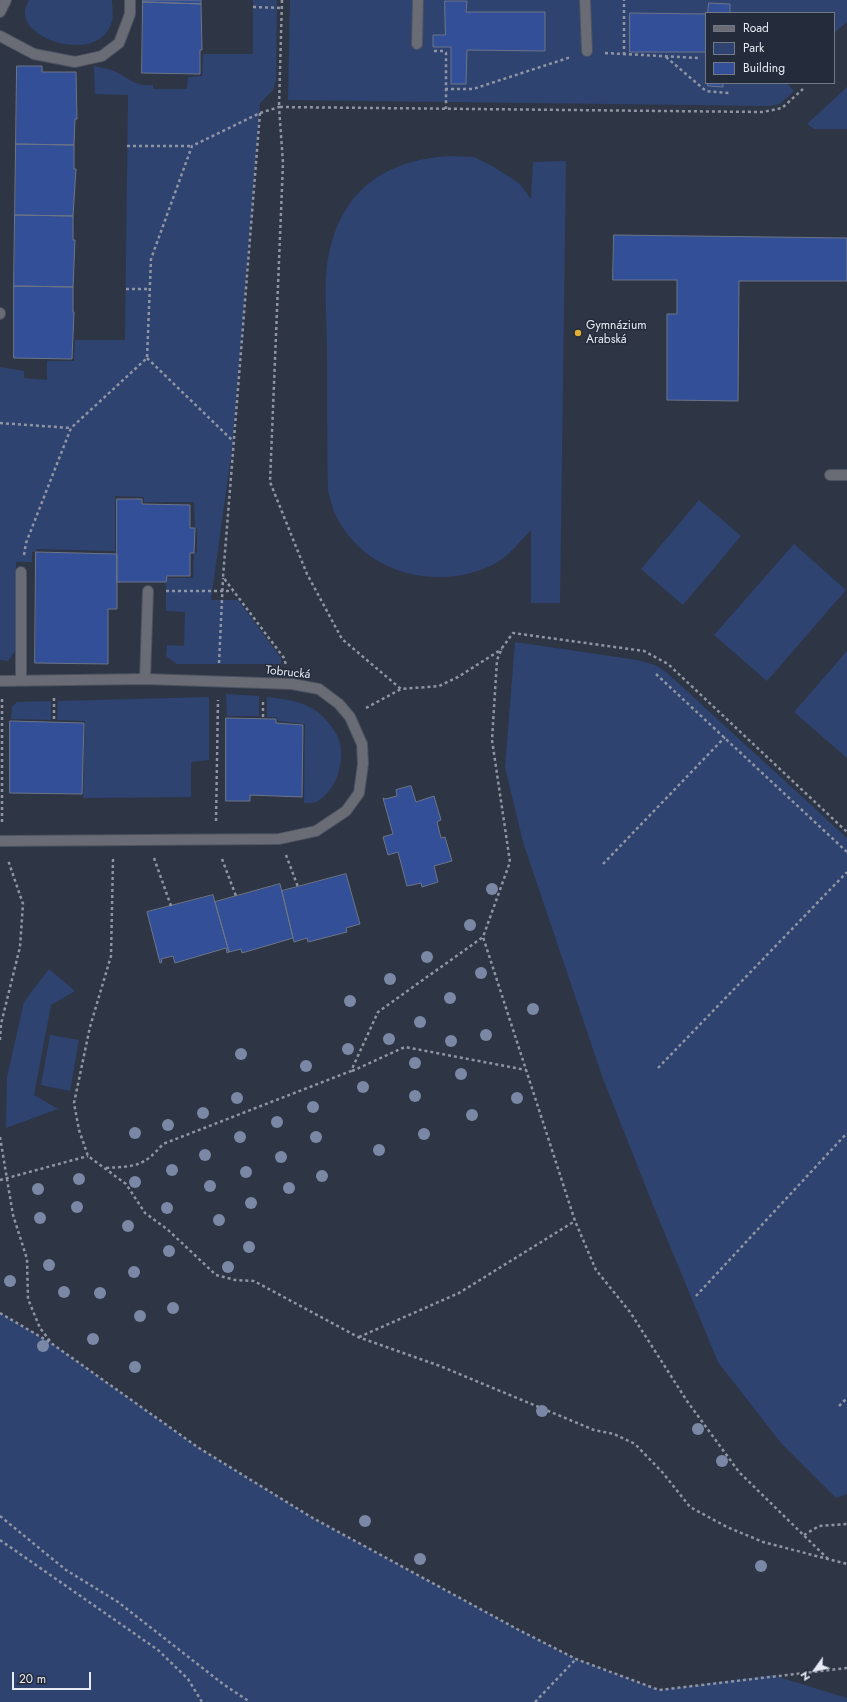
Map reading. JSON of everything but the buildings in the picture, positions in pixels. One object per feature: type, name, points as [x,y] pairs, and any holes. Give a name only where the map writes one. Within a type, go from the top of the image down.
[{"type":"street","points":[[0,12],[6,0]]},
{"type":"street","points":[[0,36],[34,54],[75,62],[102,56],[119,43],[130,14],[130,0]]},
{"type":"street","points":[[417,44],[418,0]]},
{"type":"street","points":[[585,0],[587,51]]},
{"type":"street","points":[[830,475],[847,475]]},
{"type":"street","points":[[21,572],[21,680]]},
{"type":"street","points":[[145,679],[148,591]]},
{"type":"street","name":"Tobrucká","points":[[1,681],[145,679],[292,684],[319,689],[339,704],[350,717],[362,744],[363,764],[359,793],[346,811],[316,831],[279,839],[1,841]]},
{"type":"path","points":[[282,0],[280,107],[283,163],[270,482],[307,574],[342,639],[401,689]]},
{"type":"path","points":[[624,0],[624,55]]},
{"type":"path","points":[[253,7],[282,8]]},
{"type":"path","points":[[417,44],[429,51],[444,51],[446,53],[446,109]]},
{"type":"path","points":[[445,89],[473,89],[587,51],[624,55],[698,58]]},
{"type":"path","points":[[666,57],[706,91],[729,94]]},
{"type":"path","points":[[127,146],[192,146],[260,113],[280,107],[763,112],[782,108],[803,89]]},
{"type":"path","points":[[236,896],[216,840],[218,682],[221,591],[260,113]]},
{"type":"path","points":[[17,556],[24,556],[26,543],[71,428],[147,358],[151,259],[192,146]]},
{"type":"path","points":[[126,289],[150,289]]},
{"type":"path","points":[[147,358],[233,441]]},
{"type":"path","points":[[0,423],[71,428]]},
{"type":"path","points":[[223,577],[284,658],[292,684]]},
{"type":"path","points":[[148,591],[233,591]]},
{"type":"path","points":[[351,1071],[378,1012],[482,937],[510,862],[492,740],[497,660],[502,648],[513,633],[644,651],[668,664],[847,832]]},
{"type":"path","points":[[350,717],[401,689],[439,686],[458,677],[502,648]]},
{"type":"path","points":[[656,674],[847,852]]},
{"type":"path","points":[[53,680],[54,722]]},
{"type":"path","points":[[0,1040],[1,1024],[20,948],[23,904],[1,841],[1,681]]},
{"type":"path","points":[[603,864],[725,737]]},
{"type":"path","points":[[112,841],[113,899],[111,956],[90,1026],[74,1103],[79,1130],[88,1156],[126,1184],[145,1212],[167,1229],[216,1275],[235,1280],[254,1281],[358,1337],[440,1366],[594,1430],[614,1434],[634,1444],[663,1472],[690,1507],[727,1527],[763,1542],[847,1564]]},
{"type":"path","points":[[148,841],[171,906]]},
{"type":"path","points":[[658,1068],[847,872]]},
{"type":"path","points":[[293,875],[298,887]]},
{"type":"path","points":[[482,937],[575,1221],[596,1270],[630,1312],[687,1401],[739,1472],[828,1559]]},
{"type":"path","points":[[106,1168],[133,1166],[151,1158],[163,1144],[406,1048],[526,1070]]},
{"type":"path","points":[[696,1296],[847,1133]]},
{"type":"path","points":[[0,1137],[13,1215],[26,1259],[28,1299],[40,1328],[51,1343]]},
{"type":"path","points":[[0,1180],[88,1156]]},
{"type":"path","points":[[358,1337],[459,1293],[575,1221]]},
{"type":"path","points":[[0,1313],[51,1343],[199,1448],[311,1517],[518,1630],[576,1659],[659,1690],[847,1668]]},
{"type":"path","points":[[839,1406],[847,1398]]},
{"type":"path","points":[[0,1516],[66,1570],[118,1602],[223,1684],[250,1702]]},
{"type":"path","points":[[804,1535],[819,1526],[847,1524]]},
{"type":"path","points":[[0,1540],[158,1650],[188,1679],[202,1702]]},
{"type":"path","points":[[535,1702],[576,1659]]},
{"type":"green space","points":[[29,0],[112,0],[113,19],[105,34],[93,42],[79,45],[63,44],[48,39],[36,32],[27,22],[25,11]]},
{"type":"green space","points":[[253,0],[277,0],[276,80],[273,90],[260,103],[233,441],[211,600],[238,600],[281,658],[281,664],[177,664],[166,656],[167,645],[184,646],[185,612],[166,611],[166,578],[193,578],[194,553],[197,552],[197,528],[195,528],[194,502],[144,502],[144,497],[115,496],[115,551],[36,549],[36,552],[32,552],[32,562],[16,562],[15,651],[8,661],[0,660],[0,367],[24,371],[24,378],[47,380],[47,361],[74,361],[75,340],[125,340],[128,95],[95,94],[94,66],[116,72],[138,84],[153,85],[153,89],[187,89],[188,77],[202,76],[203,54],[253,54]]},
{"type":"green space","points":[[290,0],[847,0],[847,22],[835,32],[835,12],[730,12],[730,4],[709,3],[708,12],[705,12],[705,14],[630,14],[630,52],[705,52],[705,84],[708,84],[708,86],[723,87],[723,84],[788,84],[794,91],[780,104],[770,106],[288,100]],"holes":[[[445,1],[467,1],[466,12],[545,12],[545,50],[467,50],[466,84],[451,84],[451,47],[433,47],[433,35],[445,35]]]},
{"type":"green space","points":[[847,87],[847,129],[814,129],[807,124]]},
{"type":"green space","points":[[450,156],[474,157],[494,167],[520,184],[531,199],[533,162],[566,161],[560,603],[531,603],[531,530],[506,556],[484,569],[464,575],[444,577],[427,577],[410,574],[380,562],[366,553],[354,542],[335,514],[328,491],[326,285],[327,266],[332,241],[341,219],[352,201],[366,186],[383,174],[403,165],[425,159]]},
{"type":"green space","points":[[699,500],[741,536],[683,605],[641,569]]},
{"type":"green space","points":[[794,544],[846,590],[767,681],[714,635]]},
{"type":"green space","points":[[515,642],[637,660],[655,665],[666,672],[847,838],[847,1494],[836,1498],[781,1443],[718,1362],[653,1205],[602,1076],[523,842],[505,767]]},
{"type":"green space","points":[[847,651],[847,758],[794,712]]},
{"type":"green space","points":[[226,694],[259,696],[259,716],[227,716]]},
{"type":"green space","points":[[209,697],[209,760],[191,762],[191,797],[83,798],[85,721],[57,720],[58,701]]},
{"type":"green space","points":[[267,697],[294,701],[313,709],[328,722],[339,740],[341,757],[338,775],[329,791],[316,802],[304,803],[305,724],[278,721],[277,717],[267,717]]},
{"type":"green space","points":[[51,701],[51,720],[11,719],[12,707],[17,702]]},
{"type":"green space","points":[[49,969],[75,991],[51,1005],[34,1095],[58,1109],[6,1128],[7,1077],[24,1002]]},
{"type":"green space","points":[[50,1035],[79,1040],[70,1091],[41,1085]]},
{"type":"green space","points":[[0,1313],[51,1343],[199,1448],[311,1517],[517,1629],[576,1659],[659,1690],[772,1675],[847,1698],[847,1702],[0,1702]]},
{"type":"place","name":"Gymnázium Arabská","points":[[578,333]]}]
